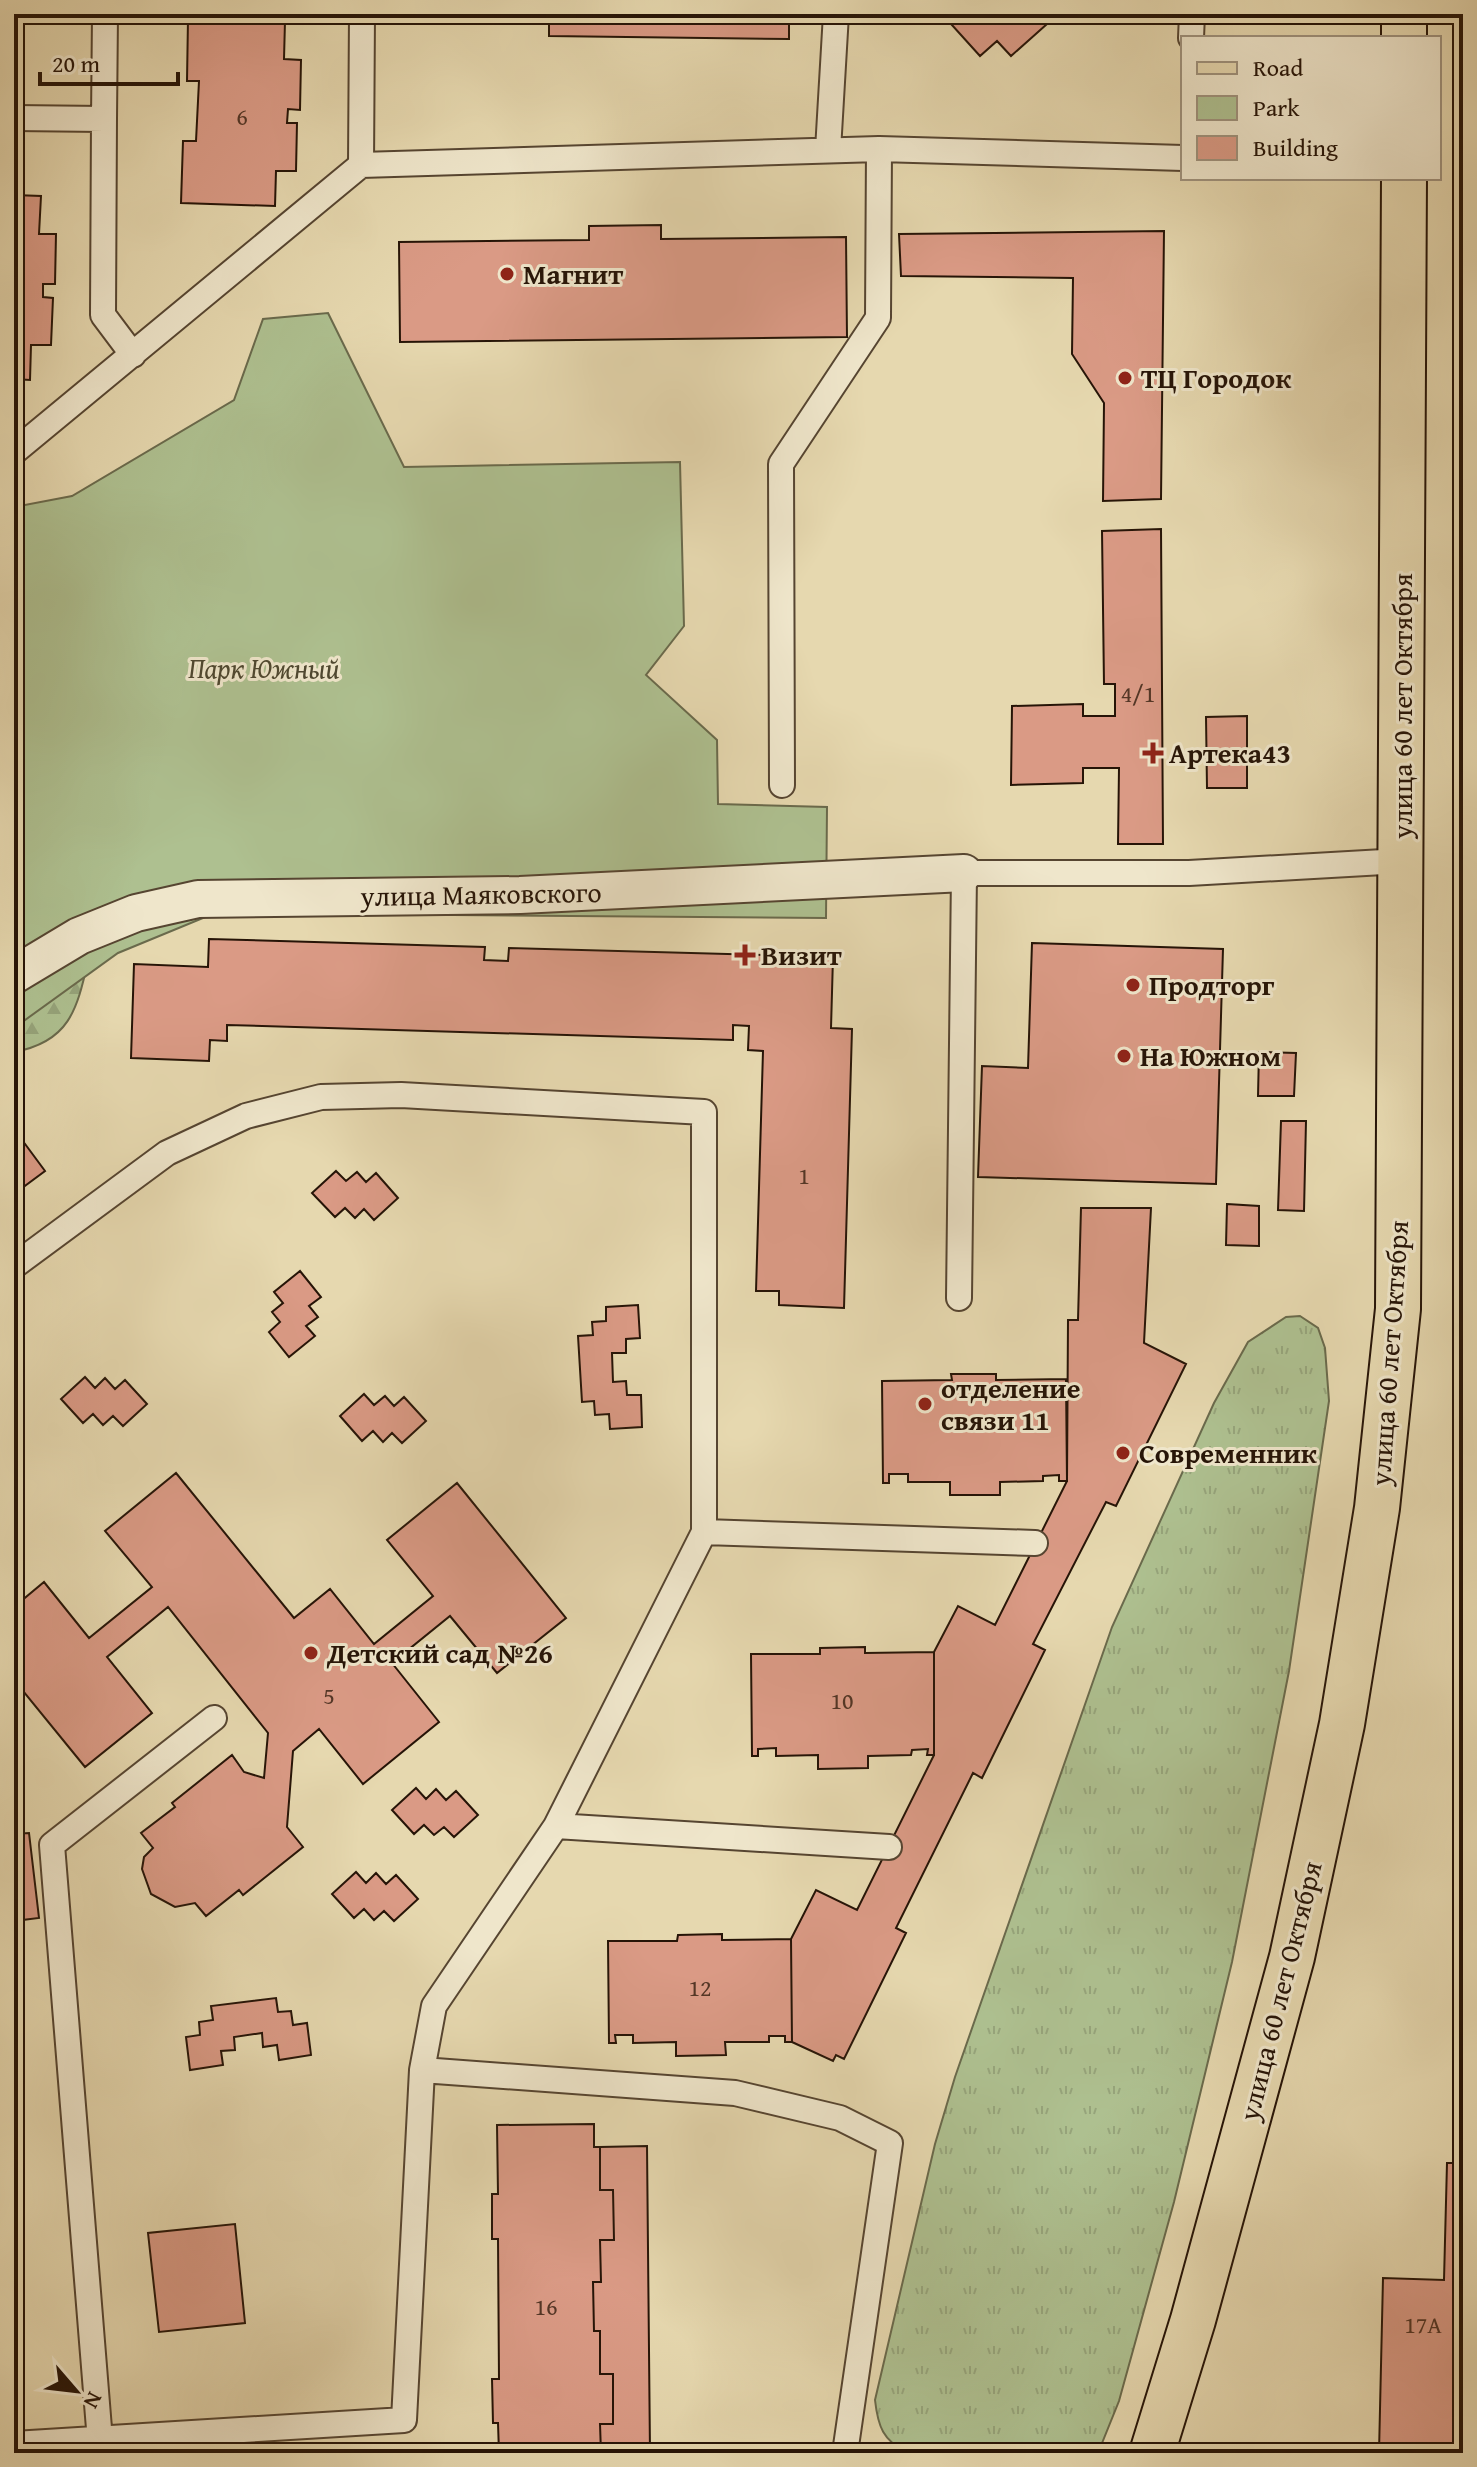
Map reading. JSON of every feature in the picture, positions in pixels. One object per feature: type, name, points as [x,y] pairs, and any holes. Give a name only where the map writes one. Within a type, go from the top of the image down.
[{"type":"main road","points":[[1404,14],[1404,36]]},
{"type":"main road","name":"улица 60 лет Октября","points":[[1152,2453],[1198,2305],[1292,1957],[1342,1724],[1377,1508],[1398,1309],[1404,180]]},
{"type":"street","name":"улица Маяковского","points":[[14,975],[79,936],[136,913],[198,899],[520,895],[964,873]]},
{"type":"lane","points":[[105,14],[103,315],[133,355]]},
{"type":"lane","points":[[361,165],[362,14]]},
{"type":"lane","points":[[828,150],[836,14]]},
{"type":"lane","points":[[1191,36],[1192,14]]},
{"type":"lane","points":[[14,118],[104,119]]},
{"type":"lane","points":[[782,785],[781,464],[878,318],[879,149]]},
{"type":"lane","points":[[14,452],[361,165],[879,149],[1181,158]]},
{"type":"lane","points":[[959,1298],[964,873],[1189,873],[1401,861]]},
{"type":"lane","points":[[14,1266],[167,1153],[246,1116],[321,1097],[401,1095],[704,1112],[704,1532],[556,1826],[434,2006],[422,2070],[404,2420],[14,2444]]},
{"type":"lane","points":[[704,1532],[1035,1543]]},
{"type":"lane","points":[[100,2441],[52,1845],[214,1718]]},
{"type":"lane","points":[[556,1826],[889,1847]]},
{"type":"lane","points":[[422,2070],[735,2093],[840,2118],[890,2143],[845,2453]]},
{"type":"green space","name":"Парк Южный","points":[[328,313],[404,467],[680,462],[684,626],[646,675],[717,740],[718,804],[827,807],[826,918],[215,913],[118,953],[14,1028],[14,507],[72,496],[234,400],[263,319]]},
{"type":"green space","points":[[14,938],[88,961],[80,994],[68,1021],[47,1040],[14,1052]]},
{"type":"green space","points":[[1300,1316],[1318,1328],[1325,1348],[1329,1401],[1289,1671],[1232,1962],[1174,2202],[1119,2401],[1098,2453],[907,2453],[883,2432],[875,2400],[935,2144],[955,2077],[1112,1627],[1214,1403],[1248,1342],[1286,1317]]},
{"type":"building","points":[[503,14],[789,14],[789,39],[549,36],[549,15]]},
{"type":"building","points":[[942,14],[1042,14],[1039,17],[1047,24],[1011,56],[997,41],[980,56]]},
{"type":"building","points":[[188,19],[285,21],[284,59],[301,60],[300,110],[288,109],[287,123],[297,123],[296,171],[276,171],[275,206],[181,203],[183,141],[196,141],[199,81],[187,81]]},
{"type":"building","points":[[14,195],[41,196],[39,234],[56,234],[55,284],[43,284],[43,297],[53,298],[51,345],[31,345],[30,380],[14,379]]},
{"type":"building","points":[[661,225],[661,239],[846,237],[847,337],[400,342],[399,242],[589,240],[589,226]]},
{"type":"building","name":"ТЦ Городок","points":[[1164,231],[1161,499],[1103,501],[1104,403],[1072,354],[1073,278],[901,276],[899,234]]},
{"type":"building","points":[[1161,529],[1163,844],[1118,844],[1119,768],[1083,768],[1083,783],[1011,785],[1012,706],[1083,704],[1083,716],[1115,716],[1115,684],[1104,684],[1102,531]]},
{"type":"building","points":[[1247,716],[1247,788],[1207,788],[1206,717]]},
{"type":"building","points":[[209,939],[485,947],[484,960],[508,961],[509,948],[833,957],[831,1028],[852,1029],[844,1308],[779,1305],[779,1291],[756,1291],[763,1051],[748,1050],[749,1026],[733,1025],[733,1040],[227,1025],[227,1041],[210,1040],[209,1061],[131,1058],[134,964],[208,967]]},
{"type":"building","name":"На Южном","points":[[1032,943],[1223,949],[1216,1184],[978,1177],[982,1066],[1028,1068]]},
{"type":"building","points":[[1259,1052],[1296,1053],[1294,1096],[1258,1096]]},
{"type":"building","points":[[1281,1121],[1306,1121],[1304,1211],[1278,1210]]},
{"type":"building","points":[[14,1129],[45,1171],[14,1194]]},
{"type":"building","points":[[336,1171],[346,1181],[357,1172],[366,1182],[376,1173],[398,1198],[374,1220],[364,1209],[355,1218],[345,1208],[335,1217],[312,1193]]},
{"type":"building","points":[[1227,1204],[1259,1206],[1259,1246],[1226,1245]]},
{"type":"building","points":[[1081,1208],[1151,1208],[1144,1343],[1186,1364],[1116,1506],[1106,1502],[1033,1644],[1045,1650],[982,1778],[973,1773],[896,1928],[906,1933],[844,2059],[836,2055],[833,2061],[792,2042],[791,1939],[816,1890],[857,1910],[934,1755],[934,1652],[958,1606],[995,1625],[1067,1481],[1068,1320],[1078,1320]]},
{"type":"building","points":[[300,1271],[321,1297],[309,1306],[318,1317],[306,1326],[315,1336],[289,1357],[269,1332],[280,1322],[272,1312],[283,1303],[274,1292]]},
{"type":"building","points":[[638,1305],[640,1338],[626,1339],[626,1353],[612,1353],[613,1382],[626,1381],[627,1395],[641,1395],[642,1427],[610,1429],[609,1414],[595,1415],[594,1401],[582,1402],[578,1336],[593,1335],[592,1322],[606,1321],[606,1307]]},
{"type":"building","points":[[951,1374],[996,1374],[996,1380],[1066,1379],[1067,1481],[1059,1481],[1059,1475],[1043,1476],[1043,1481],[1000,1482],[1000,1495],[950,1495],[950,1482],[908,1482],[908,1474],[889,1474],[889,1483],[883,1483],[882,1381],[952,1380]]},
{"type":"building","points":[[85,1377],[95,1388],[105,1378],[115,1389],[125,1380],[147,1404],[123,1426],[113,1416],[103,1425],[93,1414],[83,1423],[61,1399]]},
{"type":"building","points":[[364,1394],[374,1405],[385,1396],[394,1406],[404,1397],[426,1421],[402,1443],[392,1433],[383,1442],[373,1431],[362,1441],[340,1416]]},
{"type":"building","points":[[176,1473],[294,1618],[330,1589],[374,1644],[433,1596],[387,1540],[457,1483],[566,1618],[497,1673],[450,1616],[392,1663],[439,1722],[363,1784],[319,1729],[293,1751],[287,1827],[303,1847],[243,1895],[239,1890],[206,1916],[195,1903],[175,1907],[151,1894],[142,1869],[144,1857],[153,1848],[141,1833],[175,1807],[172,1803],[232,1755],[244,1772],[264,1778],[268,1733],[168,1607],[107,1657],[152,1713],[85,1767],[14,1680],[14,1607],[44,1582],[89,1638],[152,1587],[105,1531]]},
{"type":"building","points":[[865,1647],[865,1653],[934,1652],[934,1755],[927,1755],[928,1749],[912,1750],[911,1755],[868,1756],[868,1768],[818,1769],[818,1755],[776,1756],[776,1748],[758,1749],[758,1756],[752,1756],[751,1654],[820,1654],[820,1648]]},
{"type":"building","points":[[416,1788],[426,1799],[436,1789],[446,1800],[456,1791],[478,1815],[454,1837],[444,1827],[434,1835],[424,1825],[414,1834],[392,1810]]},
{"type":"building","points":[[29,1833],[39,1918],[14,1921],[14,1834]]},
{"type":"building","points":[[356,1872],[366,1883],[376,1873],[386,1884],[396,1875],[418,1899],[394,1921],[384,1911],[374,1920],[364,1909],[354,1918],[332,1894]]},
{"type":"building","points":[[722,1934],[722,1940],[791,1939],[792,2042],[785,2042],[785,2036],[769,2036],[769,2042],[725,2042],[726,2055],[676,2056],[676,2042],[633,2043],[633,2035],[615,2035],[616,2043],[609,2043],[608,1941],[677,1941],[678,1935]]},
{"type":"building","points":[[276,1998],[278,2012],[291,2011],[293,2025],[307,2023],[311,2055],[279,2060],[277,2045],[263,2047],[262,2033],[234,2037],[235,2050],[221,2051],[223,2065],[190,2070],[186,2037],[200,2035],[199,2022],[213,2020],[211,2006]]},
{"type":"building","points":[[594,2124],[594,2147],[600,2147],[600,2190],[613,2190],[614,2240],[600,2240],[601,2282],[593,2282],[594,2331],[600,2331],[600,2374],[613,2374],[613,2424],[600,2424],[601,2453],[499,2453],[498,2423],[493,2423],[492,2379],[499,2379],[498,2239],[492,2239],[492,2194],[498,2194],[497,2125]]},
{"type":"building","points":[[647,2146],[650,2453],[601,2453],[600,2424],[613,2424],[613,2374],[600,2374],[600,2331],[594,2331],[593,2282],[601,2282],[600,2240],[614,2240],[613,2190],[600,2190],[600,2147]]},
{"type":"building","points":[[1447,2163],[1463,2163],[1460,2299],[1463,2299],[1463,2437],[1457,2436],[1456,2453],[1379,2453],[1383,2278],[1444,2280]]},
{"type":"building","points":[[14,2176],[21,2252],[14,2253]]},
{"type":"building","points":[[235,2224],[245,2323],[159,2332],[148,2233]]},
{"type":"place","name":"Магнит","points":[[507,274]]},
{"type":"place","name":"ТЦ Городок","points":[[1125,378]]},
{"type":"place","name":"Артека43","points":[[1153,753]]},
{"type":"place","name":"Визит","points":[[745,955]]},
{"type":"place","name":"Продторг","points":[[1133,985]]},
{"type":"place","name":"На Южном","points":[[1124,1056]]},
{"type":"place","name":"отделение связи 11","points":[[925,1404]]},
{"type":"place","name":"Современник","points":[[1123,1453]]},
{"type":"place","name":"Детский сад №26","points":[[311,1653]]}]
